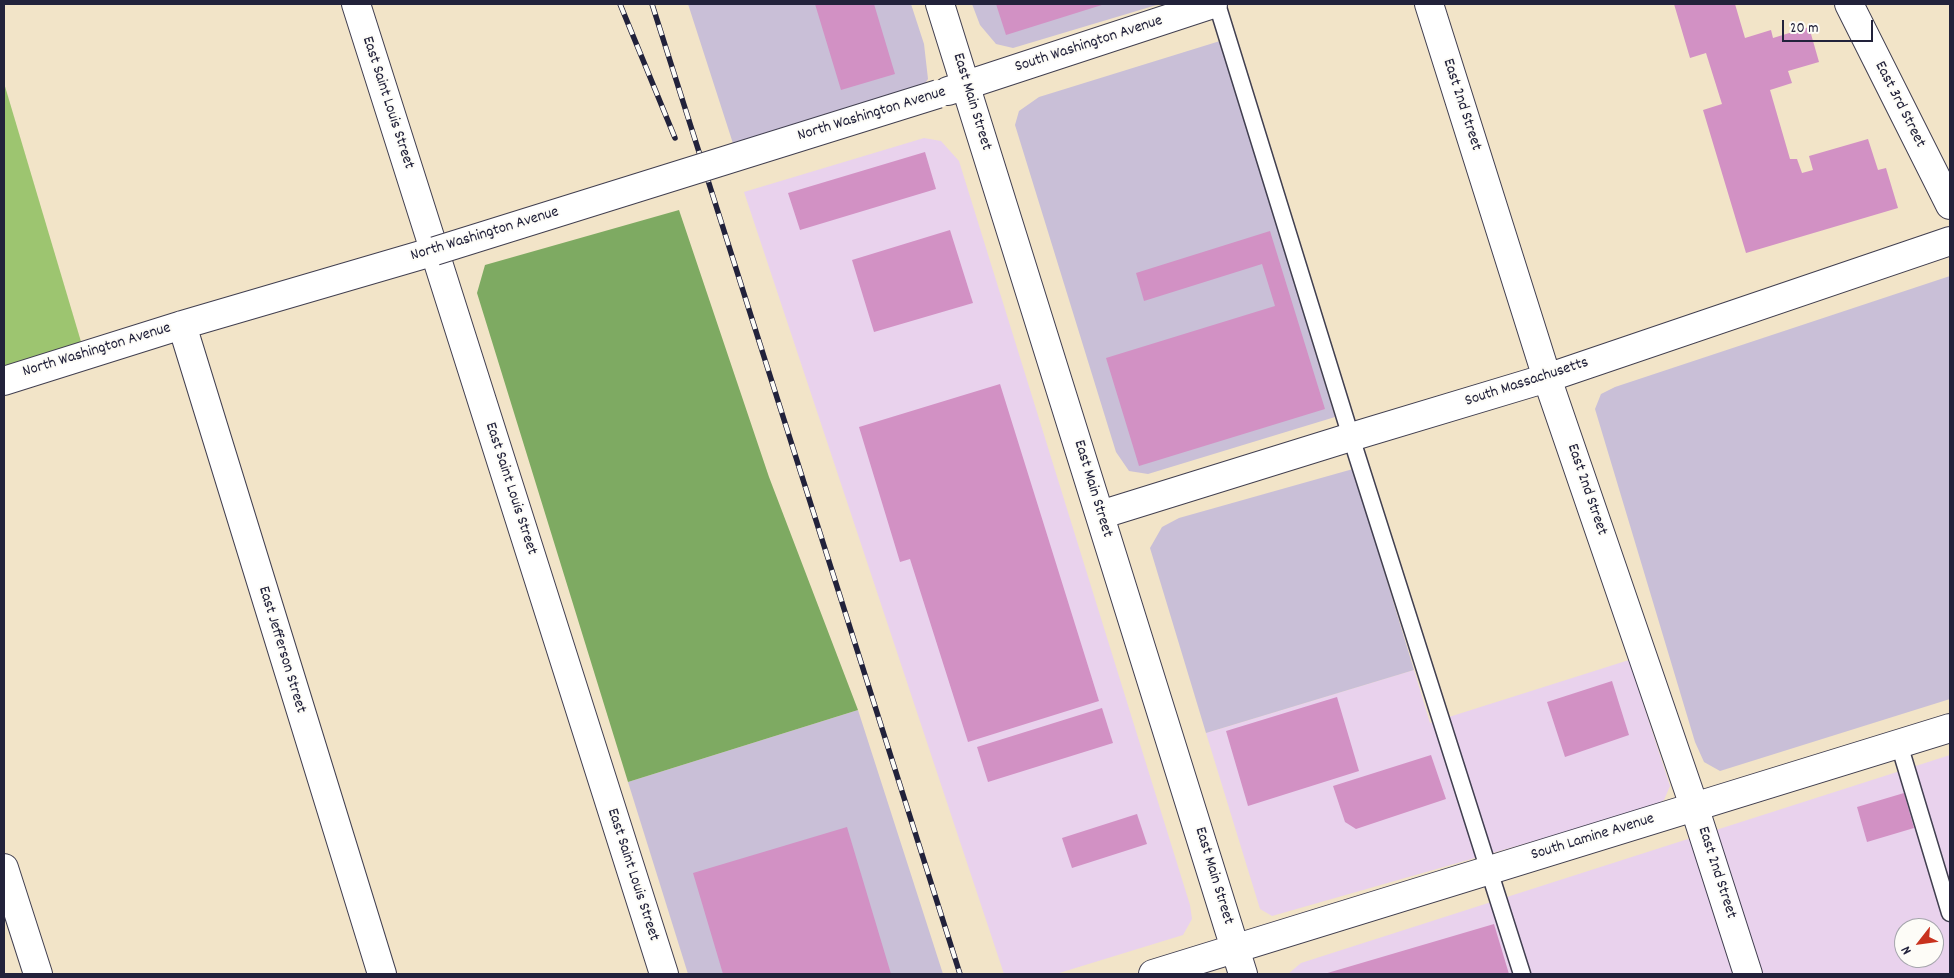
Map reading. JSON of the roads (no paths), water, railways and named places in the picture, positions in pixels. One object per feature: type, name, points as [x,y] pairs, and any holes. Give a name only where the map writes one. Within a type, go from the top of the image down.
[{"type":"street","name":"East Saint Louis Street","points":[[356,4],[664,974]]},
{"type":"street","name":"East Main Street","points":[[940,4],[1243,974]]},
{"type":"street","name":"South Washington Avenue","points":[[966,86],[1213,4]]},
{"type":"street","name":"East 2nd Street","points":[[1428,4],[1547,378],[1694,806],[1748,974]]},
{"type":"street","name":"East 3rd Street","points":[[1849,4],[1950,206]]},
{"type":"street","name":"North Washington Avenue","points":[[4,381],[182,325],[435,251],[966,86]]},
{"type":"street","name":"South Massachusetts","points":[[1100,515],[1547,378],[1950,241]]},
{"type":"street","name":"East Jefferson Street","points":[[182,325],[382,974]]},
{"type":"street","name":"South Lamine Avenue","points":[[1153,974],[1950,728]]},
{"type":"street","points":[[4,868],[38,974]]},
{"type":"lane","points":[[1217,4],[1351,437],[1522,974]]},
{"type":"lane","points":[[1899,744],[1950,913]]},
{"type":"railway","points":[[620,4],[675,138]]},
{"type":"railway","points":[[652,4],[960,974]]}]
